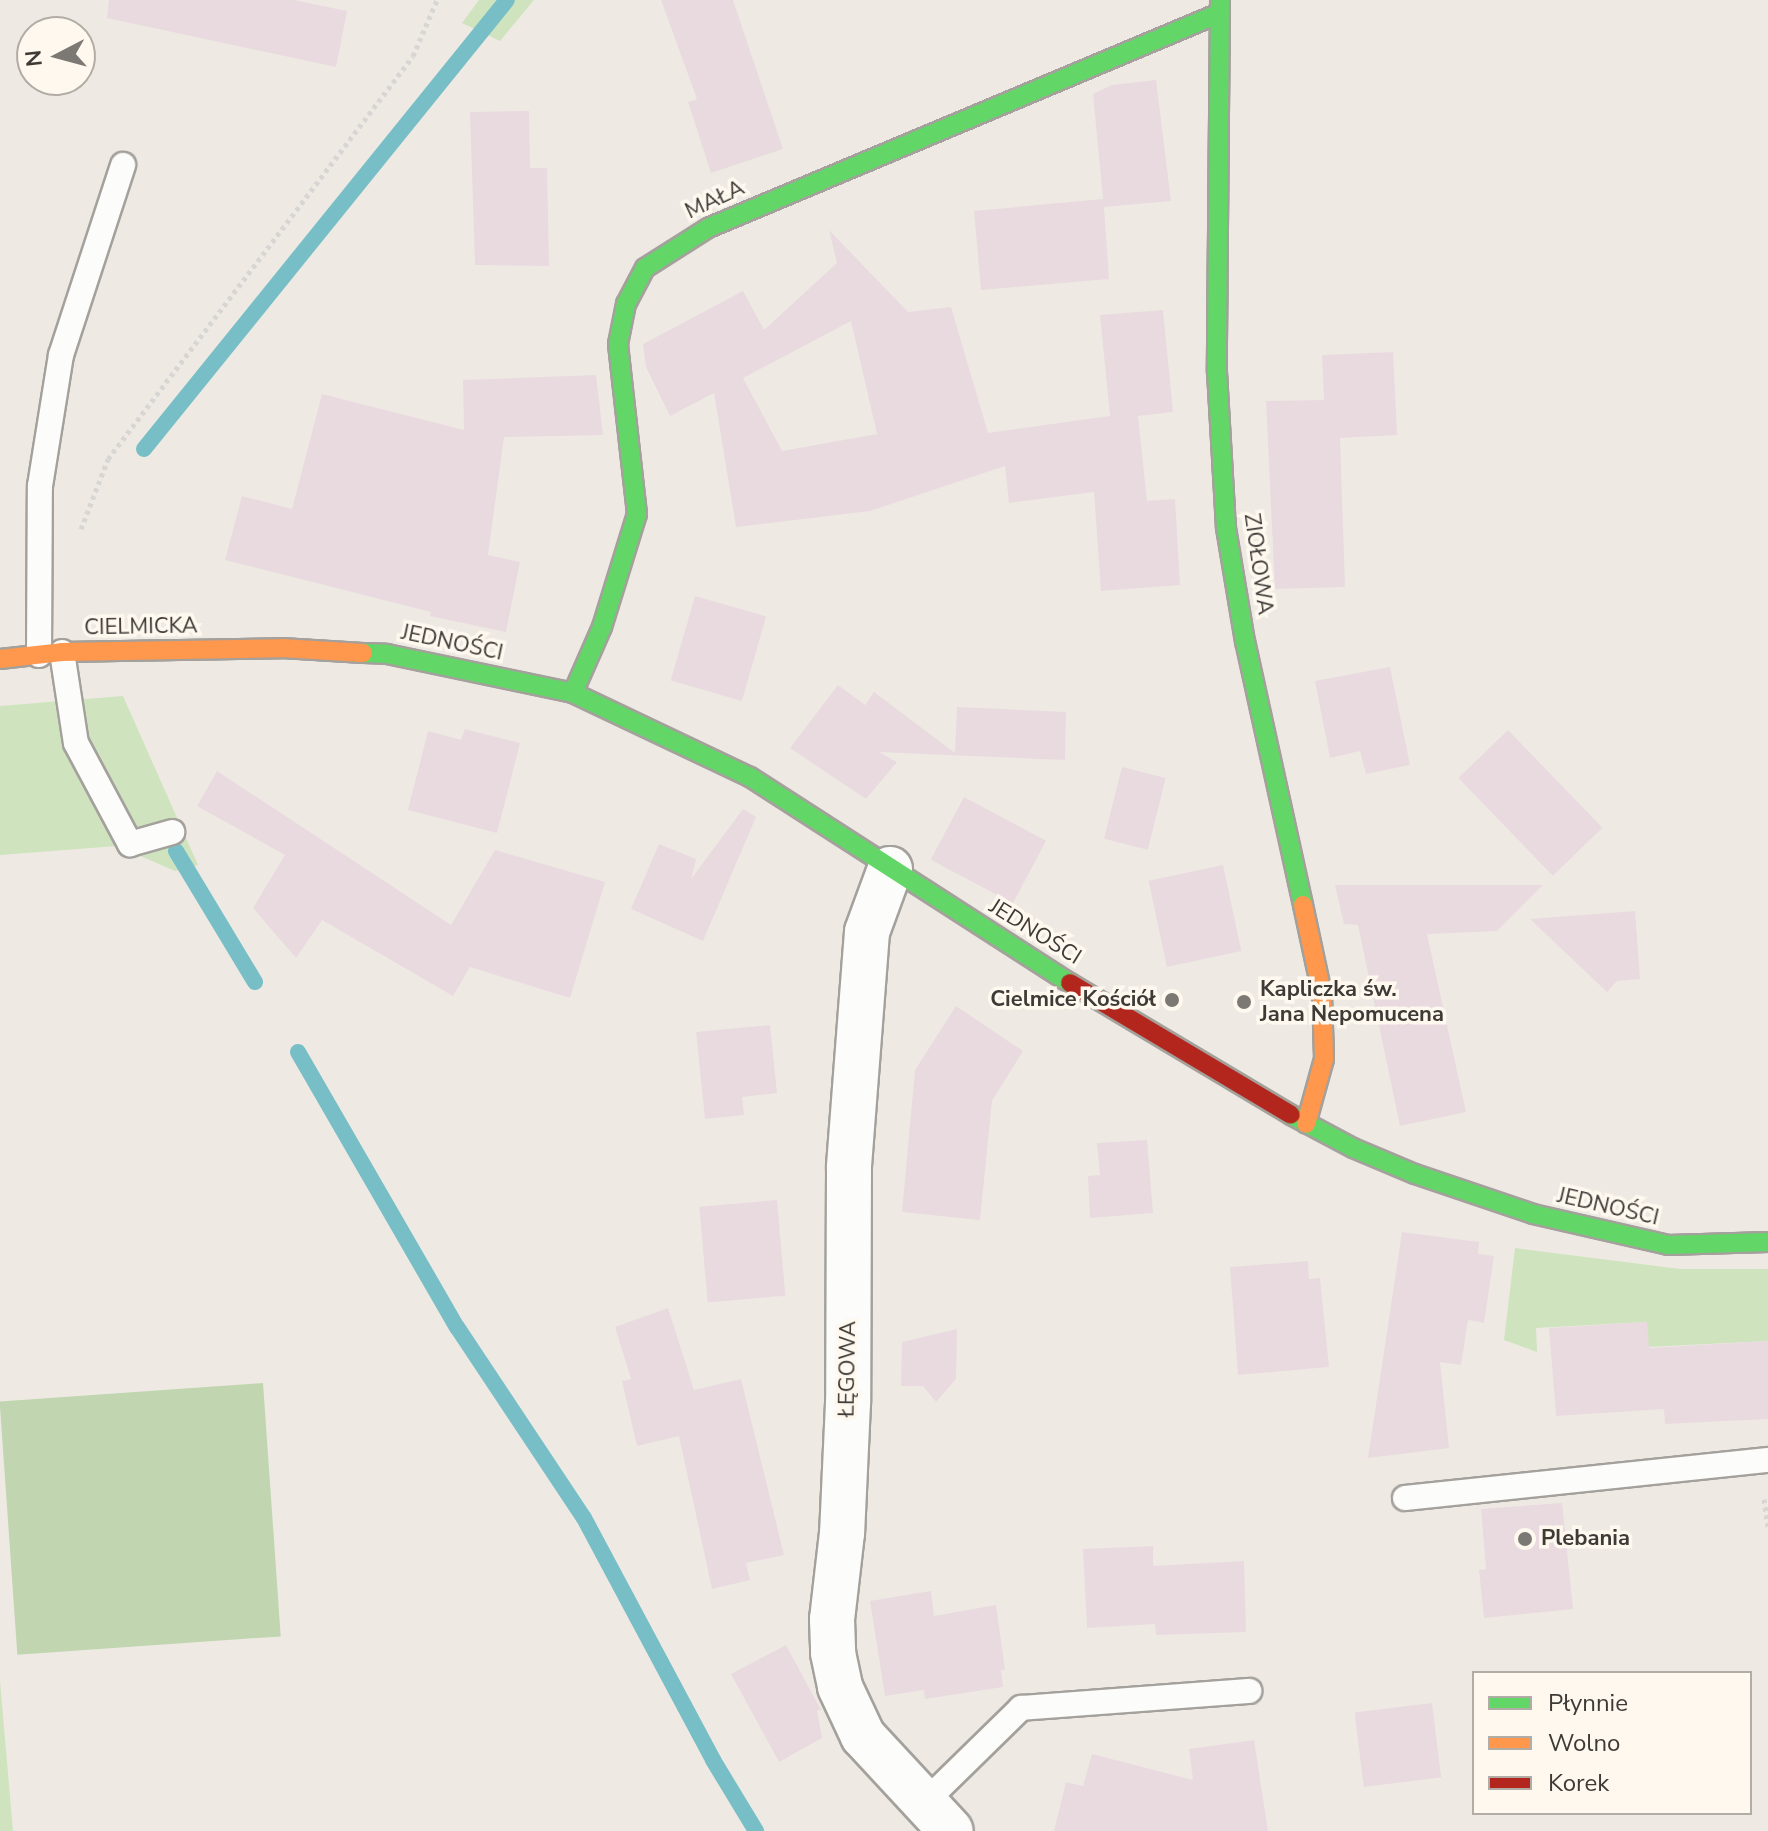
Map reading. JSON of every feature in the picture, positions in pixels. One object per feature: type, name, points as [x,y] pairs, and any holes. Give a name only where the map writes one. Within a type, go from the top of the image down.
[{"type":"street","name":"MAŁA","points":[[573,693],[602,627],[637,514],[618,344],[626,304],[645,268],[708,228],[1220,7]]},
{"type":"street","name":"ZIOŁOWA","points":[[1220,7],[1217,372],[1226,528],[1245,641],[1322,994],[1324,1059],[1306,1124]]},
{"type":"street","name":"JEDNOŚCI","points":[[282,648],[387,654],[573,693],[750,777],[890,869],[1306,1124],[1415,1174],[1533,1214],[1668,1245],[1768,1242]]},
{"type":"street","name":"CIELMICKA","points":[[0,659],[50,653],[282,648]]},
{"type":"street","name":"ŁĘGOWA","points":[[890,869],[867,932],[849,1168],[848,1403],[833,1636],[840,1687],[853,1720],[874,1750],[938,1817]]},
{"type":"lane","points":[[123,165],[61,355],[40,486],[50,653],[76,743],[130,844],[172,832]]},
{"type":"lane","points":[[1405,1498],[1768,1460]]},
{"type":"lane","points":[[938,1817],[1021,1708],[1249,1691]]},
{"type":"path","points":[[78,538],[108,459],[413,56],[437,0]]},
{"type":"green space","points":[[479,0],[534,0],[500,41],[462,23]]},
{"type":"green space","points":[[123,696],[198,865],[175,871],[117,846],[0,855],[0,706]]},
{"type":"green space","points":[[1515,1248],[1680,1269],[1768,1269],[1768,1341],[1648,1347],[1646,1322],[1536,1328],[1537,1352],[1504,1340]]},
{"type":"green space","points":[[263,1383],[281,1636],[17,1655],[0,1401]]},
{"type":"green space","points":[[0,1681],[13,1831],[0,1831]]},
{"type":"building","points":[[109,0],[294,0],[347,11],[336,67],[107,18]]},
{"type":"building","points":[[661,0],[733,0],[783,149],[711,173],[688,102],[697,99]]},
{"type":"building","points":[[1156,80],[1171,201],[1104,207],[1109,279],[981,290],[974,211],[1103,199],[1093,94],[1112,85]]},
{"type":"building","points":[[529,111],[530,168],[547,168],[549,266],[475,265],[470,112]]},
{"type":"building","points":[[829,230],[908,312],[951,307],[988,433],[1110,416],[1100,315],[1163,310],[1173,412],[1138,416],[1147,501],[1175,499],[1180,585],[1101,591],[1094,492],[1009,503],[1005,466],[870,511],[736,527],[714,393],[670,416],[646,367],[643,344],[743,291],[764,330],[837,263]],"holes":[[[851,321],[877,434],[782,451],[743,378]]]},
{"type":"building","points":[[1393,352],[1397,435],[1340,438],[1345,587],[1275,589],[1266,401],[1324,400],[1322,355]]},
{"type":"building","points":[[596,375],[603,435],[504,437],[488,555],[520,562],[506,632],[430,616],[431,612],[225,560],[242,496],[292,509],[322,394],[464,430],[463,380]]},
{"type":"building","points":[[695,596],[766,616],[742,701],[671,681]]},
{"type":"building","points":[[1390,667],[1410,765],[1366,774],[1360,751],[1330,758],[1315,681]]},
{"type":"building","points":[[838,685],[865,705],[874,692],[955,753],[957,707],[1066,712],[1065,760],[879,752],[897,762],[866,799],[790,748]]},
{"type":"building","points":[[465,729],[520,743],[497,833],[408,810],[428,731],[461,740]]},
{"type":"building","points":[[1508,730],[1602,828],[1553,876],[1458,778]]},
{"type":"building","points":[[1122,767],[1166,778],[1148,850],[1104,839]]},
{"type":"building","points":[[217,771],[451,925],[495,850],[605,882],[570,998],[470,967],[453,996],[322,920],[296,958],[253,908],[285,855],[197,806]]},
{"type":"building","points":[[964,797],[1046,841],[1013,903],[931,860]]},
{"type":"building","points":[[743,809],[756,817],[703,941],[631,909],[659,844],[696,859],[691,879]]},
{"type":"building","points":[[1223,865],[1241,951],[1167,967],[1149,881]]},
{"type":"building","points":[[1335,885],[1543,885],[1497,931],[1427,934],[1466,1112],[1400,1126],[1358,925],[1344,924]]},
{"type":"building","points":[[1635,911],[1640,979],[1617,981],[1607,992],[1530,919]]},
{"type":"building","points":[[956,1006],[1023,1051],[992,1101],[980,1220],[902,1212],[915,1070]]},
{"type":"building","points":[[770,1025],[777,1093],[742,1097],[744,1115],[705,1119],[696,1032]]},
{"type":"building","points":[[1147,1140],[1153,1213],[1090,1218],[1088,1176],[1100,1175],[1097,1143]]},
{"type":"building","points":[[777,1200],[785,1296],[708,1302],[699,1207]]},
{"type":"building","points":[[1402,1232],[1479,1242],[1478,1254],[1494,1256],[1484,1323],[1468,1320],[1461,1365],[1440,1362],[1449,1448],[1368,1458]]},
{"type":"building","points":[[1308,1261],[1309,1279],[1320,1278],[1329,1367],[1238,1375],[1230,1267]]},
{"type":"building","points":[[668,1308],[694,1390],[741,1379],[784,1555],[746,1563],[750,1580],[712,1589],[679,1436],[637,1446],[622,1381],[631,1379],[615,1327]]},
{"type":"building","points":[[1647,1322],[1649,1348],[1768,1341],[1768,1419],[1665,1424],[1664,1409],[1556,1416],[1549,1328]]},
{"type":"building","points":[[957,1329],[956,1379],[936,1402],[923,1386],[901,1386],[902,1342]]},
{"type":"building","name":"Plebania","points":[[1562,1503],[1573,1609],[1484,1618],[1479,1570],[1486,1569],[1481,1509]]},
{"type":"building","points":[[1153,1546],[1153,1566],[1244,1561],[1246,1632],[1156,1635],[1155,1624],[1087,1628],[1083,1549]]},
{"type":"building","points":[[931,1591],[934,1616],[996,1605],[1005,1670],[1001,1670],[1003,1687],[925,1699],[924,1690],[885,1696],[870,1601]]},
{"type":"building","points":[[786,1645],[821,1710],[817,1710],[822,1738],[779,1762],[731,1674]]},
{"type":"building","points":[[1432,1703],[1441,1777],[1364,1787],[1355,1713]]},
{"type":"building","points":[[1254,1740],[1268,1831],[1054,1831],[1066,1782],[1083,1786],[1092,1754],[1193,1780],[1189,1749]]},
{"type":"waterway","points":[[144,449],[507,0]]},
{"type":"waterway","points":[[176,851],[255,982]]},
{"type":"waterway","points":[[298,1052],[457,1327],[584,1518],[713,1760],[756,1831]]},
{"type":"traffic: fast","points":[[1220,0],[1217,372],[1226,528],[1245,641],[1303,905]]},
{"type":"traffic: fast","points":[[573,693],[602,627],[637,514],[618,344],[626,304],[645,268],[708,228],[1220,13]]},
{"type":"traffic: fast","points":[[363,653],[387,654],[573,693],[750,777],[1070,983]]},
{"type":"traffic: fast","points":[[1291,1115],[1353,1148],[1415,1174],[1533,1214],[1668,1245],[1768,1242]]},
{"type":"traffic: slow","points":[[0,659],[62,652],[282,648],[363,653]]},
{"type":"traffic: slow","points":[[1303,905],[1322,994],[1324,1059],[1306,1124]]},
{"type":"traffic: jam","points":[[1070,983],[1291,1115]]},
{"type":"place","name":"Cielmice Kościół","points":[[1172,1000]]},
{"type":"place","name":"Kapliczka św. Jana Nepomucena","points":[[1244,1002]]},
{"type":"place","name":"Plebania","points":[[1525,1539]]}]
